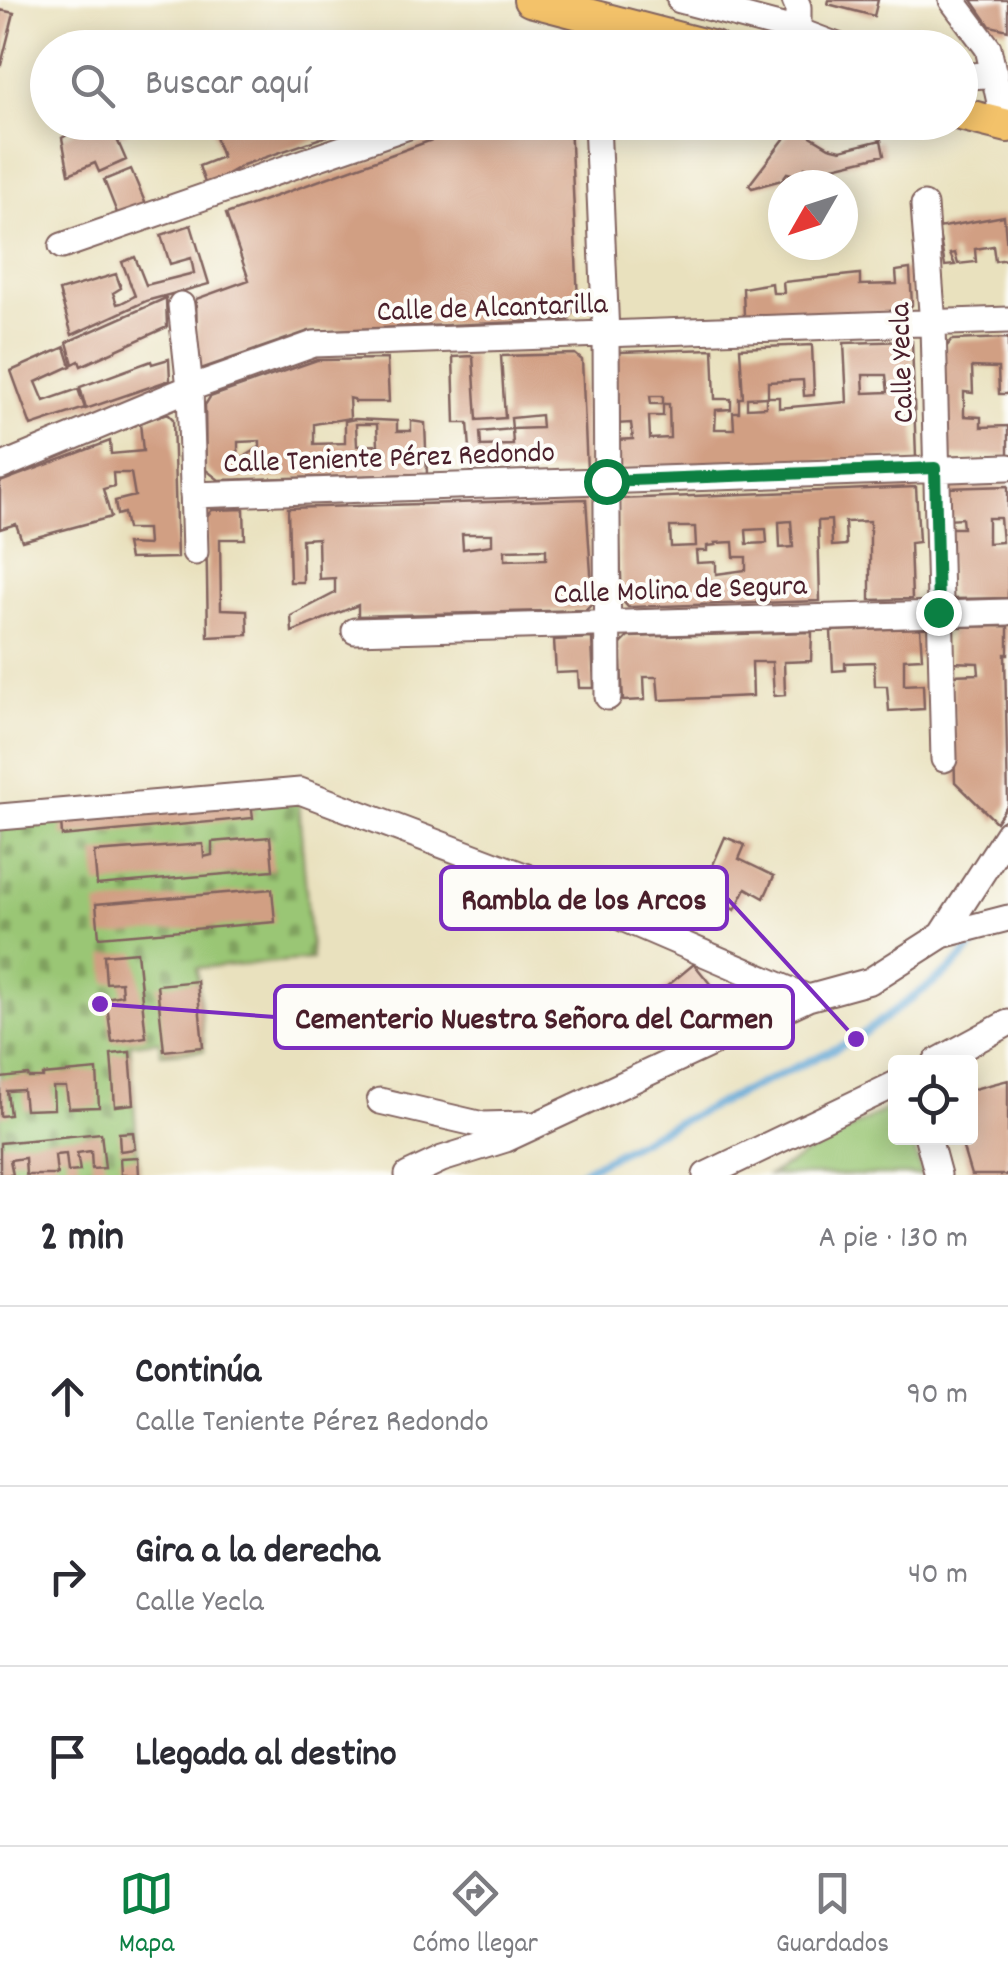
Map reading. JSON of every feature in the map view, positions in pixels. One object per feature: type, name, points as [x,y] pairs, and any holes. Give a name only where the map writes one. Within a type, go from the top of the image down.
[{"type":"main road","points":[[530,0],[647,30]]},
{"type":"main road","points":[[978,119],[1007,126]]},
{"type":"street","points":[[680,0],[794,30]]},
{"type":"street","points":[[794,0],[798,7],[798,30]]},
{"type":"street","points":[[952,0],[974,30]]},
{"type":"street","points":[[587,14],[589,30]]},
{"type":"street","points":[[978,35],[988,48],[1007,126]]},
{"type":"street","points":[[978,76],[996,74]]},
{"type":"street","points":[[62,246],[368,140]]},
{"type":"street","points":[[599,140],[606,335],[608,697]]},
{"type":"street","name":"Calle Yecla","points":[[924,205],[933,324],[944,759]]},
{"type":"street","points":[[181,305],[190,388],[195,552]]},
{"type":"street","name":"Calle de Alcantarilla","points":[[0,466],[190,388],[314,344],[1008,320]]},
{"type":"street","name":"Calle Teniente Pérez Redondo","points":[[193,495],[1008,467]]},
{"type":"street","name":"Calle Molina de Segura","points":[[354,631],[1008,612]]},
{"type":"street","points":[[0,818],[300,791],[527,877],[808,998]]},
{"type":"street","points":[[942,935],[1008,834]]},
{"type":"street","points":[[408,1175],[442,1159],[506,1139],[808,998],[870,981],[942,935],[1008,918]]},
{"type":"street","points":[[949,1055],[1008,1023]]},
{"type":"street","points":[[706,1175],[888,1088]]},
{"type":"street","points":[[380,1101],[483,1126],[536,1124]]},
{"type":"street","points":[[930,1145],[938,1175]]},
{"type":"green space","points":[[298,798],[312,959],[197,968],[204,1050],[161,1054],[159,1041],[130,1044],[139,1175],[0,1175],[0,826]]},
{"type":"green space","points":[[888,1108],[888,1145],[913,1145],[922,1175],[769,1175]]},
{"type":"building","points":[[829,0],[878,0],[874,16],[828,4]]},
{"type":"building","points":[[972,0],[1008,0],[1008,30],[990,26]]},
{"type":"building","points":[[0,10],[14,13],[1,65],[0,65]]},
{"type":"building","points":[[62,140],[117,140],[126,160],[99,172],[95,163],[69,174]]},
{"type":"building","points":[[216,140],[315,140],[243,165],[206,186],[199,166],[222,157]]},
{"type":"building","points":[[432,140],[571,140],[578,302],[568,320],[309,331],[198,370],[196,299],[249,280],[226,214]]},
{"type":"building","points":[[783,140],[817,140],[841,150],[881,140],[884,155],[821,170],[768,170],[768,184],[752,188],[749,185]]},
{"type":"building","points":[[131,169],[147,207],[119,218],[104,180]]},
{"type":"building","points":[[1004,216],[1008,259],[995,261],[993,246],[975,249],[976,262],[958,264],[955,253],[950,254],[955,265],[945,266],[938,228]]},
{"type":"building","points":[[191,225],[209,284],[146,301],[72,335],[59,291],[116,274],[121,288],[113,293],[117,304],[121,303],[135,296],[122,262],[135,257],[146,285],[194,273],[191,258],[170,264],[161,235]]},
{"type":"building","points":[[910,269],[912,305],[905,313],[744,316],[743,288],[772,283],[773,293],[784,293],[783,282],[860,274],[860,285],[897,284],[896,271]]},
{"type":"building","points":[[166,298],[167,327],[81,366],[79,361],[73,364],[67,342]]},
{"type":"building","points":[[1008,338],[1008,394],[999,394],[998,368],[972,367],[973,393],[964,392],[964,416],[981,417],[981,427],[1008,426],[1008,455],[949,456],[945,449],[943,351],[952,340]]},
{"type":"building","points":[[912,341],[916,458],[617,469],[616,440],[633,439],[631,423],[615,424],[613,359],[619,352],[713,349],[715,399],[731,399],[731,409],[716,410],[715,429],[734,429],[733,412],[739,412],[739,398],[743,398],[740,348],[812,345],[814,395],[804,396],[803,380],[768,382],[768,397],[779,397],[779,408],[847,402],[844,343]],"holes":[[[863,375],[886,375],[888,392],[864,393]],[[650,396],[663,396],[663,404],[651,404]],[[766,397],[766,407],[747,408],[747,398]],[[663,404],[669,404],[670,438],[650,439],[649,416],[663,416]]]},
{"type":"building","points":[[65,347],[71,366],[36,382],[44,401],[78,389],[85,408],[31,426],[11,371]]},
{"type":"building","points":[[575,354],[582,360],[587,470],[472,474],[468,423],[455,423],[453,357],[473,356],[477,420],[505,418],[501,356]],"holes":[[[541,415],[542,428],[512,429],[511,418]],[[512,429],[513,445],[481,446],[480,432]]]},
{"type":"building","points":[[169,359],[170,380],[86,409],[80,387],[151,361],[152,364]]},
{"type":"building","points":[[387,359],[389,402],[355,402],[349,398],[350,418],[314,424],[314,444],[345,443],[345,421],[355,419],[397,421],[397,431],[411,431],[411,421],[425,423],[427,474],[219,480],[206,470],[205,405],[210,397],[317,360]],"holes":[[[356,424],[377,424],[378,445],[357,446]],[[260,441],[260,447],[238,461],[238,442]]]},
{"type":"building","points":[[167,413],[173,419],[177,558],[129,559],[126,544],[148,545],[147,529],[127,529],[124,513],[117,515],[115,501],[135,496],[131,473],[113,473],[114,486],[103,489],[111,517],[22,541],[16,524],[0,529],[0,482],[110,441],[111,454],[143,451],[140,423]]},
{"type":"building","points":[[1008,486],[1008,598],[954,599],[950,595],[947,528],[963,528],[962,518],[947,519],[946,488]],"holes":[[[988,518],[1000,518],[1002,542],[988,543]]]},
{"type":"building","points":[[916,487],[919,542],[910,543],[912,599],[870,600],[870,521],[845,522],[846,545],[832,546],[831,520],[818,521],[820,601],[628,607],[622,600],[618,499]],"holes":[[[791,521],[793,547],[780,548],[779,522]],[[670,527],[695,527],[696,546],[671,547]],[[766,529],[767,543],[747,544],[746,530]],[[733,542],[734,557],[746,557],[746,570],[716,574],[716,562],[697,563],[696,551],[707,551],[707,546]]]},
{"type":"building","points":[[586,499],[593,603],[586,610],[358,616],[358,605],[292,632],[291,616],[335,593],[335,578],[319,579],[318,538],[302,539],[303,582],[290,582],[288,508]],"holes":[[[462,534],[492,534],[492,545],[463,549]],[[546,549],[546,559],[505,560],[505,550]]]},
{"type":"building","points":[[244,509],[245,539],[220,539],[221,609],[247,610],[248,635],[208,637],[206,517],[212,510]]},
{"type":"building","points":[[1008,626],[1008,804],[996,822],[955,782],[952,675],[979,674],[978,663],[951,662],[949,634],[955,627]]},
{"type":"building","points":[[920,628],[922,658],[904,659],[904,685],[923,684],[924,709],[889,711],[887,686],[875,686],[874,662],[845,663],[845,670],[833,671],[831,631]]},
{"type":"building","points":[[812,632],[811,661],[784,662],[785,695],[774,696],[772,662],[752,662],[753,696],[659,700],[657,677],[644,677],[645,700],[623,701],[620,645],[628,637]]},
{"type":"building","points":[[592,638],[594,688],[579,688],[578,672],[556,673],[554,640]]},
{"type":"building","points":[[251,803],[253,818],[62,836],[61,820]]},
{"type":"building","points":[[270,837],[273,870],[97,885],[94,852],[203,844],[204,857],[212,855],[212,842]]},
{"type":"building","points":[[725,837],[745,845],[739,859],[774,876],[764,898],[746,888],[735,910],[720,903],[711,921],[692,913]]},
{"type":"building","points":[[272,889],[275,922],[99,937],[96,904]]},
{"type":"building","points":[[137,952],[146,1037],[112,1042],[106,998],[122,995],[121,982],[106,983],[104,955]]},
{"type":"building","points":[[694,964],[711,985],[671,1016],[655,996]]},
{"type":"building","points":[[197,981],[203,1047],[164,1051],[157,985]]},
{"type":"building","points":[[130,1052],[134,1104],[115,1106],[111,1054]]},
{"type":"building","points":[[97,1070],[99,1107],[69,1108],[66,1087],[53,1087],[54,1109],[25,1110],[23,1090],[7,1091],[10,1115],[0,1116],[0,1078],[43,1078]]},
{"type":"building","points":[[1008,1080],[1008,1175],[971,1175],[962,1145],[978,1145],[978,1088]]},
{"type":"building","points":[[133,1132],[135,1149],[120,1151],[119,1133]]},
{"type":"building","points":[[101,1133],[105,1168],[92,1169],[91,1151],[77,1153],[80,1171],[68,1172],[66,1154],[55,1155],[57,1175],[26,1175],[25,1158],[10,1160],[13,1175],[0,1175],[0,1143]]},
{"type":"building","points":[[138,1157],[139,1175],[121,1175],[120,1158]]},
{"type":"waterway","points":[[576,1175],[651,1135],[856,1039],[949,971],[987,932]]},
{"type":"place","name":"Cementerio Nuestra Señora del Carmen","points":[[100,1004]]},
{"type":"place","name":"Rambla de los Arcos","points":[[856,1039]]},
{"type":"route","points":[[606,481],[935,468],[938,612]]}]
